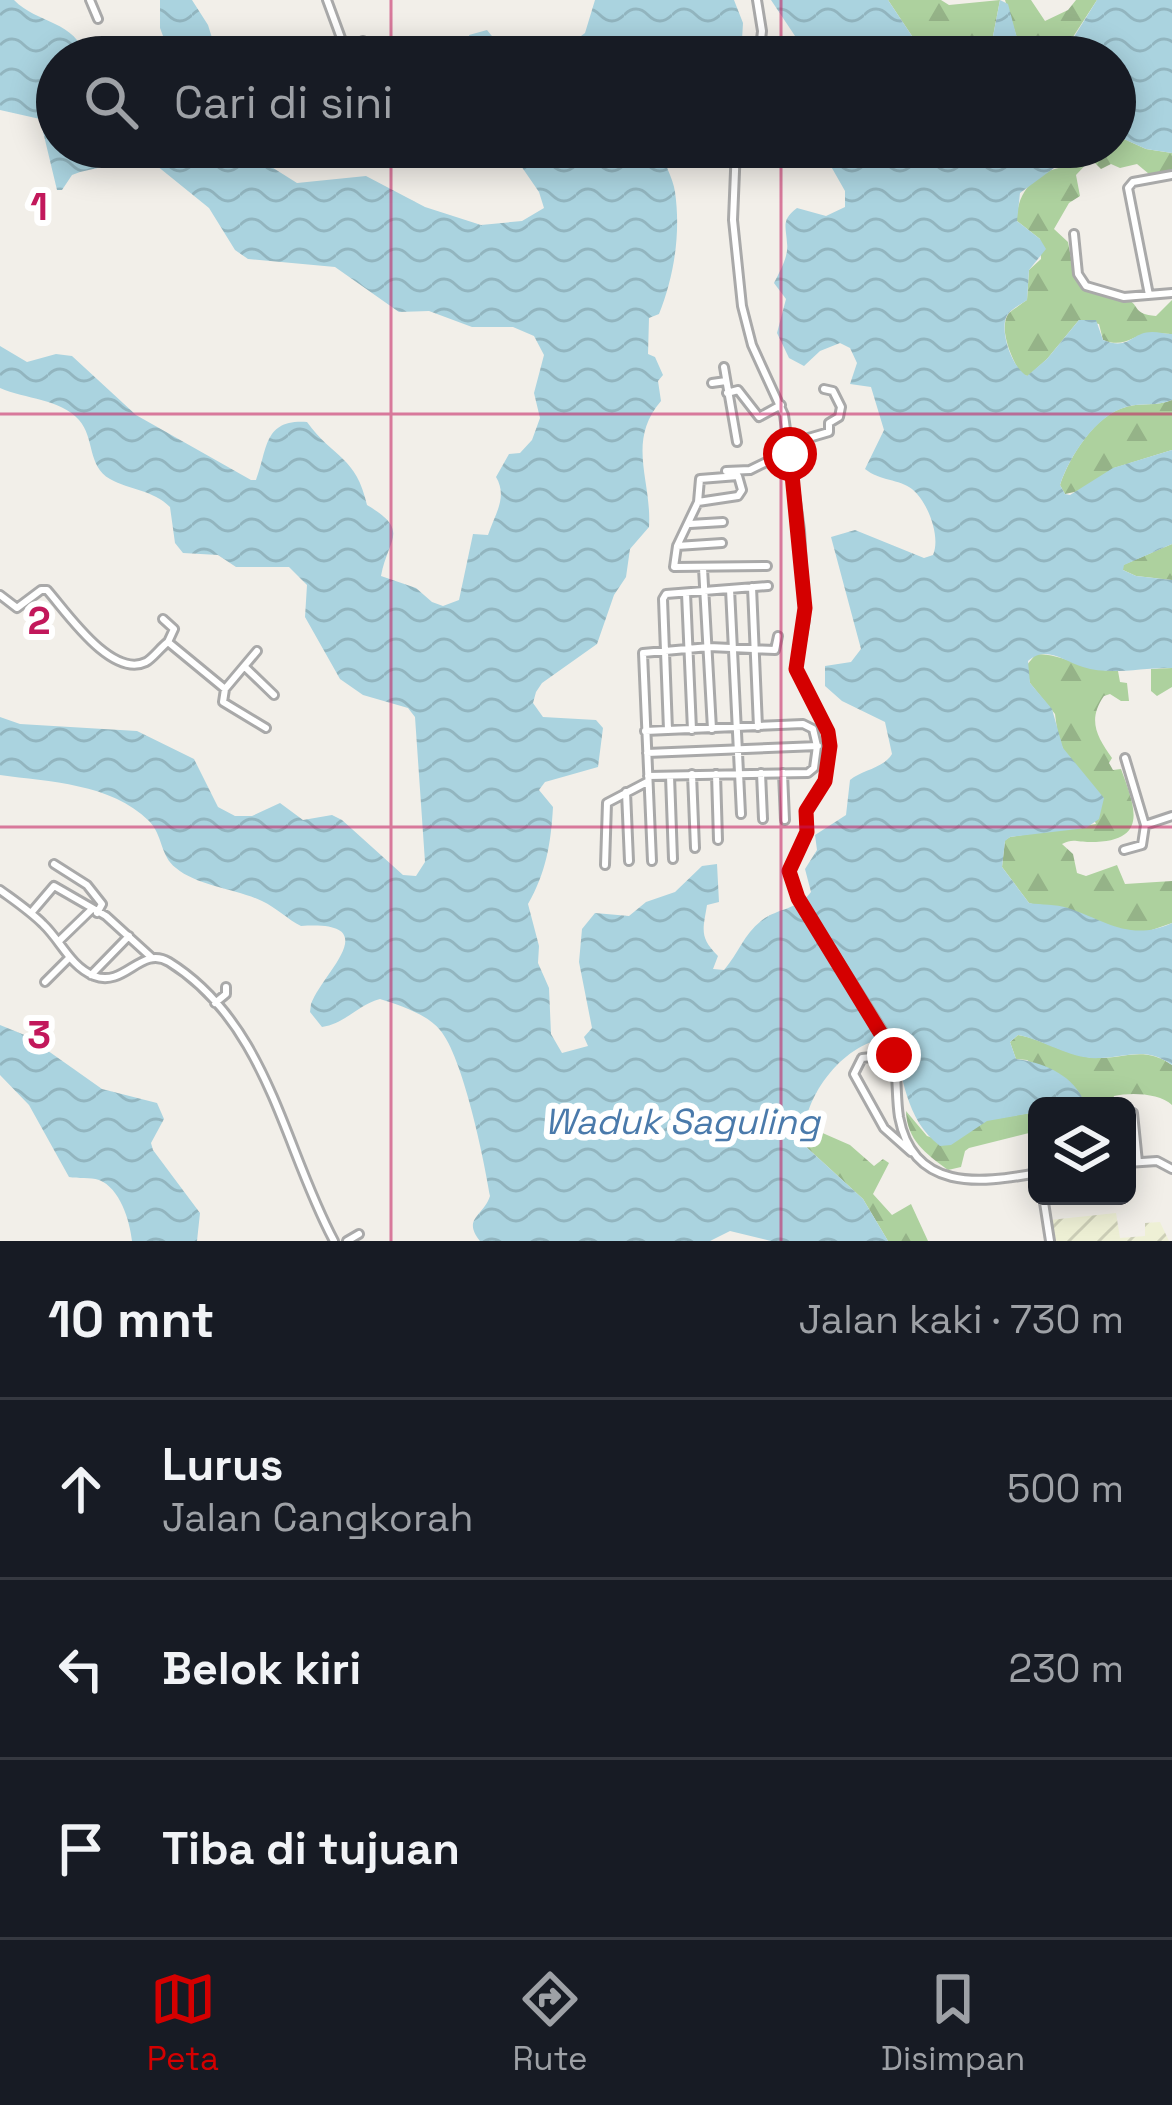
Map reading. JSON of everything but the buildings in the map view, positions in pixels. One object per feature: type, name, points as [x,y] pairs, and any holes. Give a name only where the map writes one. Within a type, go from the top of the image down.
[{"type":"street","points":[[90,0],[98,20]]},
{"type":"street","points":[[327,0],[340,36]]},
{"type":"street","points":[[757,0],[761,36]]},
{"type":"street","points":[[735,168],[733,232],[742,306],[752,345],[782,405],[789,447],[805,608],[796,669],[828,732],[830,746],[825,781],[804,816],[805,837],[789,871],[800,901],[891,1045],[899,1115],[914,1154]]},
{"type":"street","points":[[1149,295],[1128,188],[1133,182],[1172,175]]},
{"type":"street","points":[[1074,234],[1083,284],[1121,296],[1172,293]]},
{"type":"street","points":[[724,367],[737,442]]},
{"type":"street","points":[[712,383],[726,382]]},
{"type":"street","points":[[726,471],[750,470],[789,447],[829,432],[829,423],[839,417],[841,405],[833,391],[824,389]]},
{"type":"street","points":[[727,393],[738,390],[759,417],[782,405]]},
{"type":"street","points":[[698,502],[738,496],[742,490],[738,476],[700,479],[698,502],[677,546],[676,569],[766,566]]},
{"type":"street","points":[[688,524],[723,522]]},
{"type":"street","points":[[677,546],[722,543]]},
{"type":"street","points":[[704,568],[712,729]]},
{"type":"street","points":[[668,730],[665,594],[768,586]]},
{"type":"street","points":[[752,587],[758,727]]},
{"type":"street","points":[[730,589],[741,814]]},
{"type":"street","points":[[0,595],[17,608],[47,590],[88,639],[128,663],[146,662],[168,642],[174,630],[163,619]]},
{"type":"street","points":[[686,593],[692,730]]},
{"type":"street","points":[[652,861],[643,653],[709,647],[775,650],[778,636]]},
{"type":"street","points":[[168,642],[225,689]]},
{"type":"street","points":[[257,651],[225,689],[225,704],[266,728]]},
{"type":"street","points":[[245,667],[274,695]]},
{"type":"street","points":[[605,865],[607,803],[648,779],[808,773],[814,768],[817,746],[810,727],[645,731]]},
{"type":"street","points":[[647,753],[830,746]]},
{"type":"street","points":[[1124,850],[1142,845],[1145,825],[1125,758]]},
{"type":"street","points":[[761,772],[763,819]]},
{"type":"street","points":[[783,772],[785,820]]},
{"type":"street","points":[[692,774],[695,848]]},
{"type":"street","points":[[716,774],[718,840]]},
{"type":"street","points":[[670,776],[673,859]]},
{"type":"street","points":[[626,792],[629,861]]},
{"type":"street","points":[[1145,825],[1172,816]]},
{"type":"street","points":[[54,864],[98,895],[102,905],[58,941]]},
{"type":"street","points":[[32,913],[52,886],[129,936],[151,957],[167,961],[215,1003],[249,1044],[334,1241]]},
{"type":"street","points":[[0,890],[32,913],[70,957],[100,978],[120,977],[151,957]]},
{"type":"street","points":[[91,974],[129,936]]},
{"type":"street","points":[[45,982],[70,957]]},
{"type":"street","points":[[215,1003],[226,994],[226,987]]},
{"type":"street","points":[[891,1045],[880,1056],[862,1058],[854,1074],[884,1128],[941,1175],[1003,1180],[1028,1175]]},
{"type":"street","points":[[1136,1142],[1138,1162],[1157,1161],[1172,1169]]},
{"type":"street","points":[[1044,1205],[1050,1241]]},
{"type":"street","points":[[347,1241],[358,1234]]},
{"type":"green space","points":[[888,0],[941,0],[949,5],[1000,0],[993,36],[912,36]]},
{"type":"green space","points":[[1005,0],[1031,0],[1045,21],[1068,10],[1076,0],[1097,0],[1074,36],[1016,36]]},
{"type":"green space","points":[[1136,144],[1172,153],[1172,173],[1149,174],[1137,164]]},
{"type":"green space","points":[[1083,168],[1076,175],[1080,196],[1069,203],[1054,229],[1068,242],[1081,286],[1127,299],[1148,315],[1156,316],[1172,300],[1172,334],[1151,333],[1111,342],[1103,340],[1099,324],[1079,320],[1028,376],[1014,362],[1005,327],[1009,313],[1027,300],[1029,270],[1041,259],[1040,239],[1017,221],[1018,211],[1030,185],[1055,169]]},
{"type":"green space","points":[[1172,400],[1172,450],[1114,468],[1079,491],[1065,494],[1060,485],[1070,462],[1104,418],[1126,407]]},
{"type":"green space","points":[[1172,544],[1172,580],[1123,570],[1123,565]]},
{"type":"green space","points":[[1036,654],[1118,671],[1120,682],[1127,683],[1129,701],[1104,696],[1095,721],[1112,758],[1109,763],[1113,770],[1121,769],[1130,796],[1130,829],[1109,840],[1062,844],[1073,854],[1077,873],[1086,876],[1117,865],[1125,884],[1172,881],[1172,923],[1125,932],[1029,903],[1002,867],[1005,840],[1010,837],[1096,824],[1058,737],[1055,714],[1030,683],[1026,666]]},
{"type":"green space","points":[[1172,668],[1172,687],[1157,696],[1151,691],[1151,669]]},
{"type":"green space","points":[[1018,1035],[1085,1057],[1143,1054],[1162,1059],[1172,1065],[1172,1105],[1136,1094],[1082,1097],[1027,1060],[1016,1059],[1010,1042]]},
{"type":"green space","points":[[906,1111],[927,1136],[951,1144],[987,1120],[1028,1113],[1028,1133],[969,1148],[961,1167],[948,1170],[925,1152]]},
{"type":"green space","points":[[818,1131],[850,1145],[874,1166],[883,1159],[889,1163],[873,1194],[892,1215],[911,1204],[928,1241],[888,1241],[863,1199],[803,1144],[802,1132]]},
{"type":"green space","points":[[1116,1213],[1120,1238],[1145,1236],[1145,1223],[1160,1222],[1169,1241],[1053,1241],[1050,1220]]},
{"type":"water","name":"Waduk Saguling","points":[[0,0],[14,0],[74,36],[36,36],[36,118],[0,110]]},
{"type":"water","points":[[160,0],[192,0],[211,36],[163,36]]},
{"type":"water","points":[[595,0],[734,0],[743,23],[742,36],[581,36]]},
{"type":"water","points":[[771,0],[888,0],[912,36],[795,36]]},
{"type":"water","points":[[1000,0],[1008,4],[1016,36],[993,36]]},
{"type":"water","points":[[1097,0],[1172,0],[1172,153],[1136,144],[1136,36],[1074,36]]},
{"type":"water","name":"Waduk Saguling","points":[[52,168],[98,168],[72,175],[57,190]]},
{"type":"water","name":"Waduk Saguling","points":[[160,168],[273,168],[297,183],[366,176],[425,207],[481,225],[522,221],[544,208],[522,168],[667,168],[677,223],[669,285],[659,314],[649,318],[648,354],[655,357],[663,375],[658,381],[661,401],[645,431],[643,446],[649,527],[630,549],[626,577],[614,595],[597,644],[542,683],[533,703],[543,717],[596,720],[603,728],[598,767],[545,782],[539,790],[553,807],[552,820],[543,869],[528,904],[539,946],[538,963],[549,988],[551,1034],[562,1053],[588,1046],[584,1037],[592,1028],[579,962],[582,929],[595,913],[629,916],[646,902],[675,892],[702,866],[717,864],[719,902],[707,905],[704,933],[718,956],[713,969],[724,970],[755,926],[811,892],[805,869],[817,850],[815,835],[846,815],[850,780],[892,754],[885,722],[842,701],[825,686],[825,666],[851,662],[861,649],[831,537],[855,530],[924,558],[933,555],[934,530],[928,511],[912,489],[865,469],[884,430],[871,387],[850,384],[857,363],[850,348],[840,343],[820,351],[804,366],[789,358],[777,333],[786,299],[774,283],[787,253],[789,216],[797,208],[826,216],[845,207],[845,191],[832,168],[1054,168],[1020,193],[1017,221],[1046,249],[1029,270],[1027,300],[1006,317],[1005,336],[1013,360],[1027,376],[1079,320],[1096,320],[1103,340],[1112,343],[1145,333],[1172,334],[1172,400],[1126,407],[1104,419],[1077,450],[1060,485],[1070,495],[1113,468],[1172,450],[1172,544],[1124,565],[1123,570],[1172,580],[1172,668],[1105,671],[1048,654],[1028,661],[1030,683],[1052,709],[1063,748],[1104,798],[1099,819],[1086,828],[1010,837],[1005,841],[1002,867],[1029,903],[1068,908],[1131,930],[1172,923],[1172,1065],[1145,1054],[1079,1056],[1018,1035],[1010,1042],[1016,1059],[1054,1070],[1082,1097],[1028,1097],[1028,1114],[987,1121],[951,1145],[940,1146],[912,1110],[891,1038],[857,1049],[818,1091],[809,1108],[803,1144],[863,1199],[888,1241],[771,1241],[730,1231],[710,1241],[480,1241],[473,1222],[490,1196],[487,1179],[457,1062],[440,1030],[420,1015],[380,999],[322,1027],[310,1012],[343,951],[341,931],[301,926],[262,901],[185,874],[167,858],[149,821],[117,799],[79,786],[0,775],[0,717],[20,724],[137,731],[194,759],[218,807],[235,816],[252,816],[280,803],[303,820],[332,815],[403,875],[416,876],[425,862],[415,717],[408,708],[363,695],[340,679],[305,617],[307,585],[289,567],[236,567],[218,555],[183,553],[175,543],[170,507],[103,473],[79,420],[53,404],[0,388],[0,346],[27,362],[56,354],[72,356],[136,415],[251,480],[256,480],[275,431],[282,425],[307,422],[350,467],[367,505],[393,529],[381,576],[416,588],[443,606],[459,600],[473,534],[488,535],[501,499],[496,477],[509,454],[520,453],[532,440],[540,418],[534,393],[544,355],[534,336],[513,327],[472,327],[429,311],[399,312],[335,267],[248,259],[235,250],[209,208]]},
{"type":"water","points":[[0,1025],[27,1036],[102,1089],[157,1103],[164,1119],[151,1143],[153,1150],[200,1213],[197,1241],[132,1241],[113,1190],[99,1180],[69,1177],[29,1105],[0,1075]]},
{"type":"route","points":[[790,454],[805,608],[796,669],[801,686],[820,713],[830,746],[825,781],[804,816],[807,832],[793,857],[790,878],[894,1055]]}]
